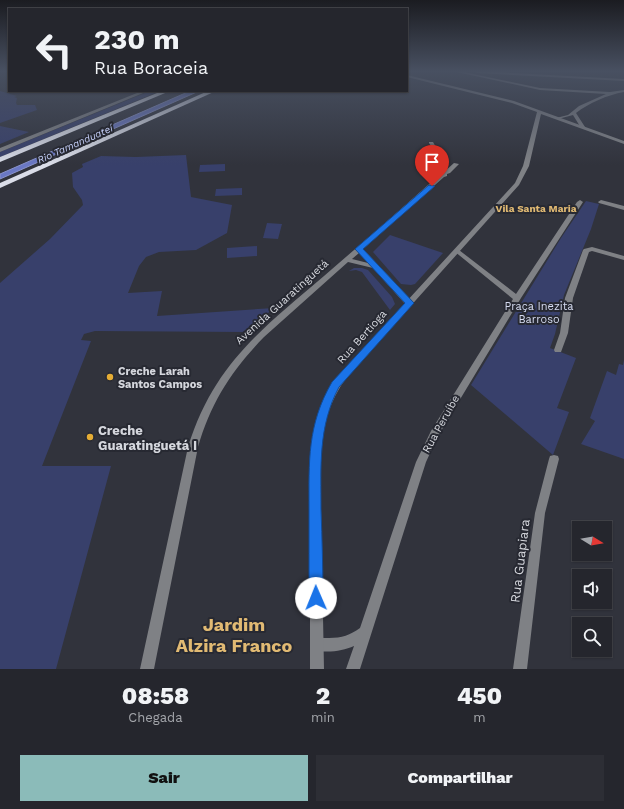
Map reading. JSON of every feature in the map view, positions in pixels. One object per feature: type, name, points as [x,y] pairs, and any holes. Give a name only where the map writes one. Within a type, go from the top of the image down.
[{"type":"highway","points":[[0,160],[140,102]]},
{"type":"highway","points":[[0,186],[188,102]]},
{"type":"street","points":[[0,150],[118,102]]},
{"type":"street","points":[[512,102],[624,143]]},
{"type":"street","points":[[558,118],[566,117],[592,102]]},
{"type":"street","name":"Rua Bertioga","points":[[317,669],[315,456],[318,426],[328,397],[335,385],[517,184],[526,166],[539,111]]},
{"type":"street","points":[[573,112],[583,127]]},
{"type":"street","name":"Avenida Guaratinguetá","points":[[426,190],[433,173],[432,168],[435,149],[431,143]]},
{"type":"street","name":"Avenida Guaratinguetá","points":[[147,669],[193,446],[204,412],[220,382],[248,347],[456,164]]},
{"type":"street","points":[[433,173],[443,175]]},
{"type":"street","name":"Rua Peruíbe","points":[[353,669],[426,448],[518,298],[580,202]]},
{"type":"street","points":[[601,202],[624,208]]},
{"type":"street","points":[[359,249],[409,303]]},
{"type":"street","points":[[558,350],[564,333],[569,298],[586,250],[592,249],[624,258]]},
{"type":"street","points":[[457,251],[518,298]]},
{"type":"street","points":[[346,260],[374,266]]},
{"type":"street","name":"Rua Guapiara","points":[[520,669],[540,513],[554,458]]},
{"type":"street","points":[[317,644],[345,644],[354,641],[365,632]]},
{"type":"green space","points":[[0,102],[16,102],[17,105],[35,105],[37,110],[0,123]]},
{"type":"green space","points":[[122,102],[133,102],[0,157],[0,152]]},
{"type":"green space","points":[[0,126],[29,132],[0,144]]},
{"type":"green space","points":[[186,155],[191,197],[232,205],[227,233],[196,250],[159,252],[146,257],[139,266],[128,293],[162,291],[157,316],[274,308],[245,332],[95,331],[84,334],[81,340],[91,341],[42,466],[111,466],[56,669],[0,669],[0,283],[50,239],[83,205],[82,200],[73,187],[72,173],[83,167],[82,164],[101,156],[136,157]]},
{"type":"green space","points":[[225,164],[225,171],[199,172],[200,165]]},
{"type":"green space","points":[[242,188],[242,195],[215,196],[216,189]]},
{"type":"green space","name":"Praça Inezita Barroso","points":[[586,201],[599,204],[591,229],[564,295],[555,334],[550,348],[576,358],[557,408],[569,412],[553,455],[471,385],[561,238]]},
{"type":"green space","points":[[267,223],[282,224],[278,239],[263,238]]},
{"type":"green space","points":[[390,235],[443,253],[415,284],[401,284],[373,252]]},
{"type":"green space","points":[[257,246],[257,256],[227,258],[227,248]]},
{"type":"green space","points":[[354,268],[368,270],[392,297],[395,304],[390,310],[362,272],[356,270],[349,271]]},
{"type":"green space","points":[[624,360],[624,459],[581,444],[595,421],[590,418],[607,371],[616,375],[619,364],[623,365]]},
{"type":"water","name":"Rio Tamanduateí","points":[[164,102],[174,102],[0,179],[0,174]]},
{"type":"place","name":"Creche Larah Santos Campos","points":[[110,377]]},
{"type":"place","name":"Creche Guaratinguetá I","points":[[90,437]]},
{"type":"district","name":"Vila Santa Maria","points":[[536,208]]},
{"type":"district","name":"Jardim Alzira Franco","points":[[234,634]]},
{"type":"route","points":[[316,598],[315,456],[318,426],[328,397],[335,385],[409,303],[359,249],[432,186]]}]
